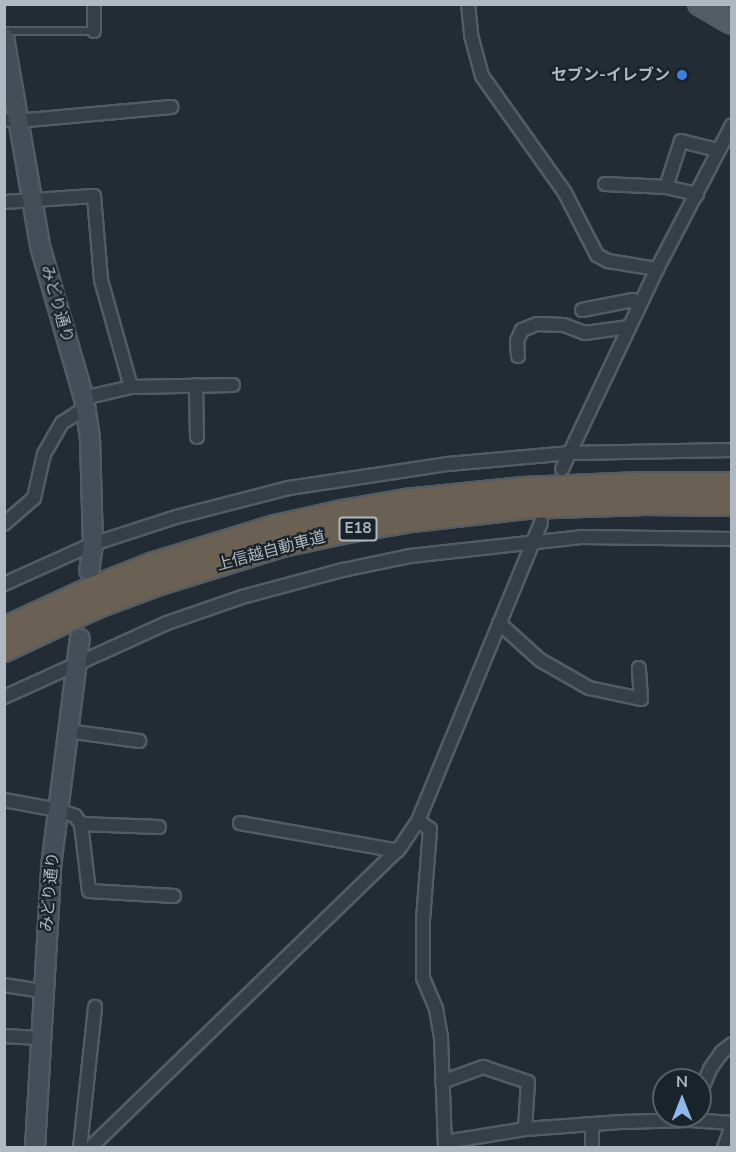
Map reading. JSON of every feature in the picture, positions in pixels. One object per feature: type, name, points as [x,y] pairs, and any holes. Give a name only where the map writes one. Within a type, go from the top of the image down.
[{"type":"highway","name":"上信越自動車道","points":[[4,629],[93,588],[154,564],[265,530],[342,512],[405,501],[523,489],[641,484],[732,484]]},
{"type":"highway","name":"上信越自動車道","points":[[4,650],[98,606],[160,583],[282,546],[348,531],[412,520],[526,507],[645,503],[732,504]]},
{"type":"main road","points":[[699,4],[732,23]]},
{"type":"street","points":[[94,4],[94,31]]},
{"type":"street","points":[[468,4],[471,35],[482,76],[565,193],[597,255],[608,261],[657,268]]},
{"type":"street","name":"みどり通り","points":[[5,38],[11,120],[40,246],[84,403],[90,438],[93,544],[89,571]]},
{"type":"street","points":[[11,120],[171,107]]},
{"type":"street","points":[[562,469],[657,268],[732,125]]},
{"type":"street","points":[[666,187],[681,141],[718,150]]},
{"type":"street","points":[[605,184],[666,187],[697,194]]},
{"type":"street","points":[[4,202],[94,195],[101,280],[131,387]]},
{"type":"street","points":[[582,310],[633,300],[638,307]]},
{"type":"street","points":[[518,356],[517,341],[522,330],[537,324],[564,325],[585,333],[628,327]]},
{"type":"street","points":[[196,385],[197,437]]},
{"type":"street","points":[[4,524],[34,498],[44,454],[62,423],[84,403],[131,387],[232,385]]},
{"type":"street","points":[[4,584],[93,544],[176,517],[289,488],[448,464],[571,453],[732,450]]},
{"type":"street","points":[[90,1148],[398,850],[418,821],[541,522]]},
{"type":"street","points":[[4,697],[167,623],[302,580],[410,556],[581,537],[732,539]]},
{"type":"street","points":[[499,623],[540,660],[589,688],[641,699],[639,668]]},
{"type":"street","name":"みどり通り","points":[[35,1148],[43,991],[58,810],[80,639]]},
{"type":"street","points":[[68,731],[139,741]]},
{"type":"street","points":[[4,800],[58,810],[75,816],[81,824],[88,891],[174,896]]},
{"type":"street","points":[[418,821],[430,829],[423,920],[423,978],[436,1009],[445,1145],[525,1129],[652,1121]]},
{"type":"street","points":[[240,823],[398,850]]},
{"type":"street","points":[[81,824],[159,827]]},
{"type":"street","points":[[4,985],[43,991]]},
{"type":"street","points":[[81,1148],[95,1007]]},
{"type":"street","points":[[4,1036],[40,1038]]},
{"type":"street","points":[[711,1068],[721,1053],[732,1044]]},
{"type":"street","points":[[442,1082],[483,1067],[528,1082],[525,1129]]},
{"type":"street","points":[[712,1121],[732,1124],[724,1148]]},
{"type":"street","points":[[592,1125],[592,1148]]},
{"type":"lane","points":[[5,38],[94,31]]},
{"type":"place","name":"セブン-イレブン","points":[[682,75]]}]
